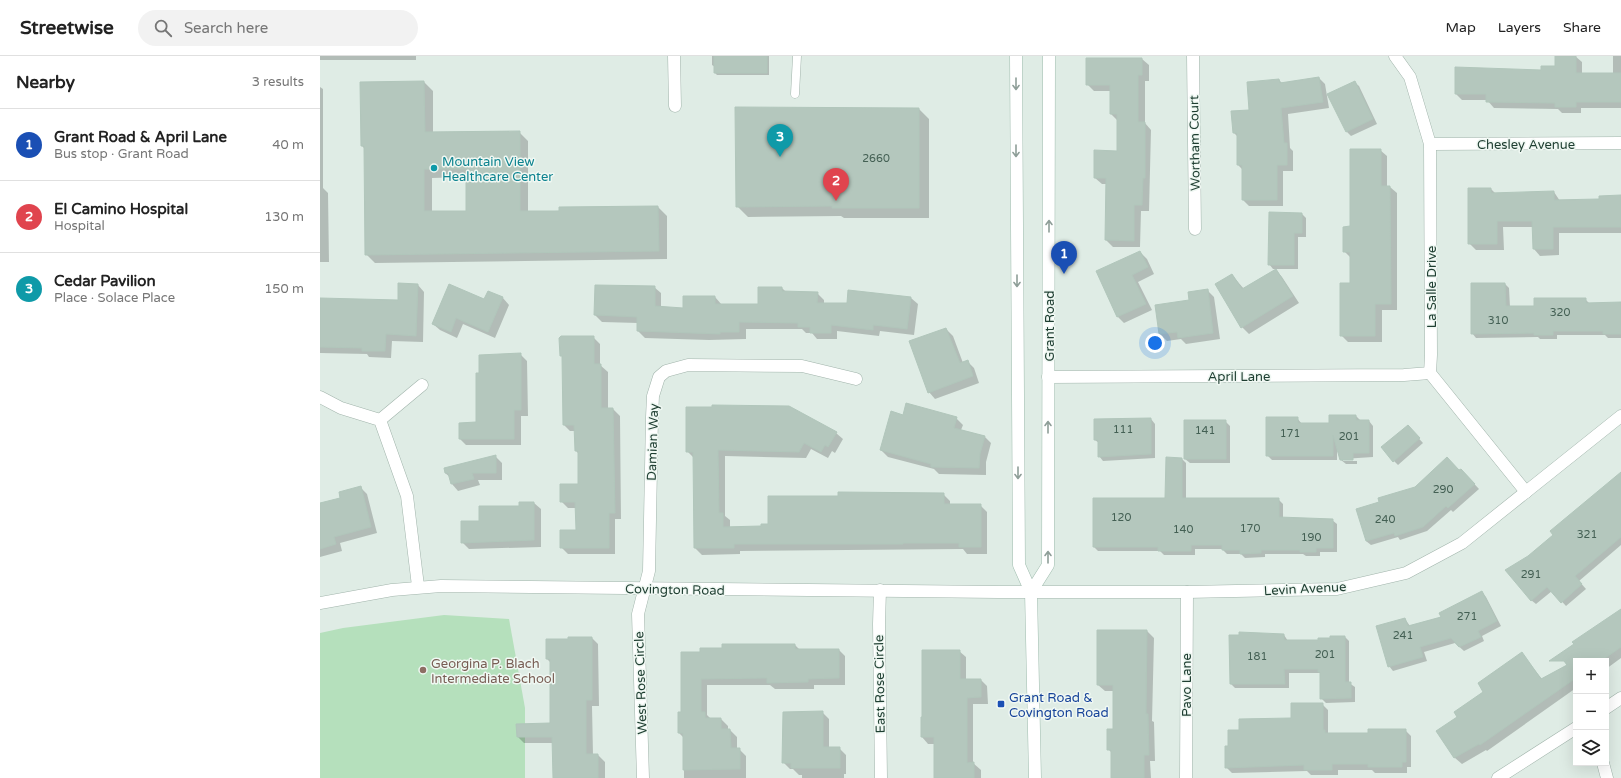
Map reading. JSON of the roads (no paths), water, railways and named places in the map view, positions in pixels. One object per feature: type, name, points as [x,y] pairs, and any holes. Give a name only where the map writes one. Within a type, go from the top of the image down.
[{"type":"street","points":[[674,56],[675,106]]},
{"type":"street","points":[[1016,56],[1018,565],[1031,592],[1035,778]]},
{"type":"street","name":"Grant Road","points":[[1031,592],[1048,565],[1049,56]]},
{"type":"street","name":"Wortham Court","points":[[1193,56],[1195,229]]},
{"type":"street","name":"La Salle Drive","points":[[1395,56],[1410,77],[1430,144],[1430,373]]},
{"type":"street","name":"Chesley Avenue","points":[[1430,144],[1621,143]]},
{"type":"street","name":"Damian Way","points":[[644,589],[649,571],[653,396],[659,377],[666,371],[688,365],[802,366],[856,379]]},
{"type":"street","points":[[1430,373],[1526,492]]},
{"type":"street","name":"April Lane","points":[[1048,377],[1404,375],[1430,373]]},
{"type":"street","points":[[380,420],[422,385]]},
{"type":"street","points":[[320,397],[341,408],[380,420]]},
{"type":"street","name":"Levin Avenue","points":[[1031,592],[1187,592],[1337,589],[1406,573],[1462,543],[1621,416]]},
{"type":"street","points":[[380,420],[407,496],[418,586]]},
{"type":"street","name":"Covington Road","points":[[320,603],[418,586],[1031,592]]},
{"type":"street","name":"West Rose Circle","points":[[643,778],[638,614],[644,589]]},
{"type":"street","name":"East Rose Circle","points":[[880,590],[880,778]]},
{"type":"street","name":"Pavo Lane","points":[[1186,778],[1187,592]]},
{"type":"street","points":[[1609,706],[1621,698]]},
{"type":"street","points":[[1498,778],[1573,730]]},
{"type":"street","points":[[1604,766],[1607,778]]},
{"type":"lane","points":[[795,94],[797,56]]},
{"type":"place","name":"Cedar Pavilion","points":[[780,157]]},
{"type":"place","name":"Mountain View Healthcare Center","points":[[434,168]]},
{"type":"place","name":"El Camino Hospital","points":[[836,201]]},
{"type":"place","name":"Grant Road & April Lane","points":[[1064,274]]},
{"type":"place","name":"Georgina P. Blach Intermediate School","points":[[423,670]]},
{"type":"place","name":"Grant Road & Covington Road","points":[[1001,704]]}]
